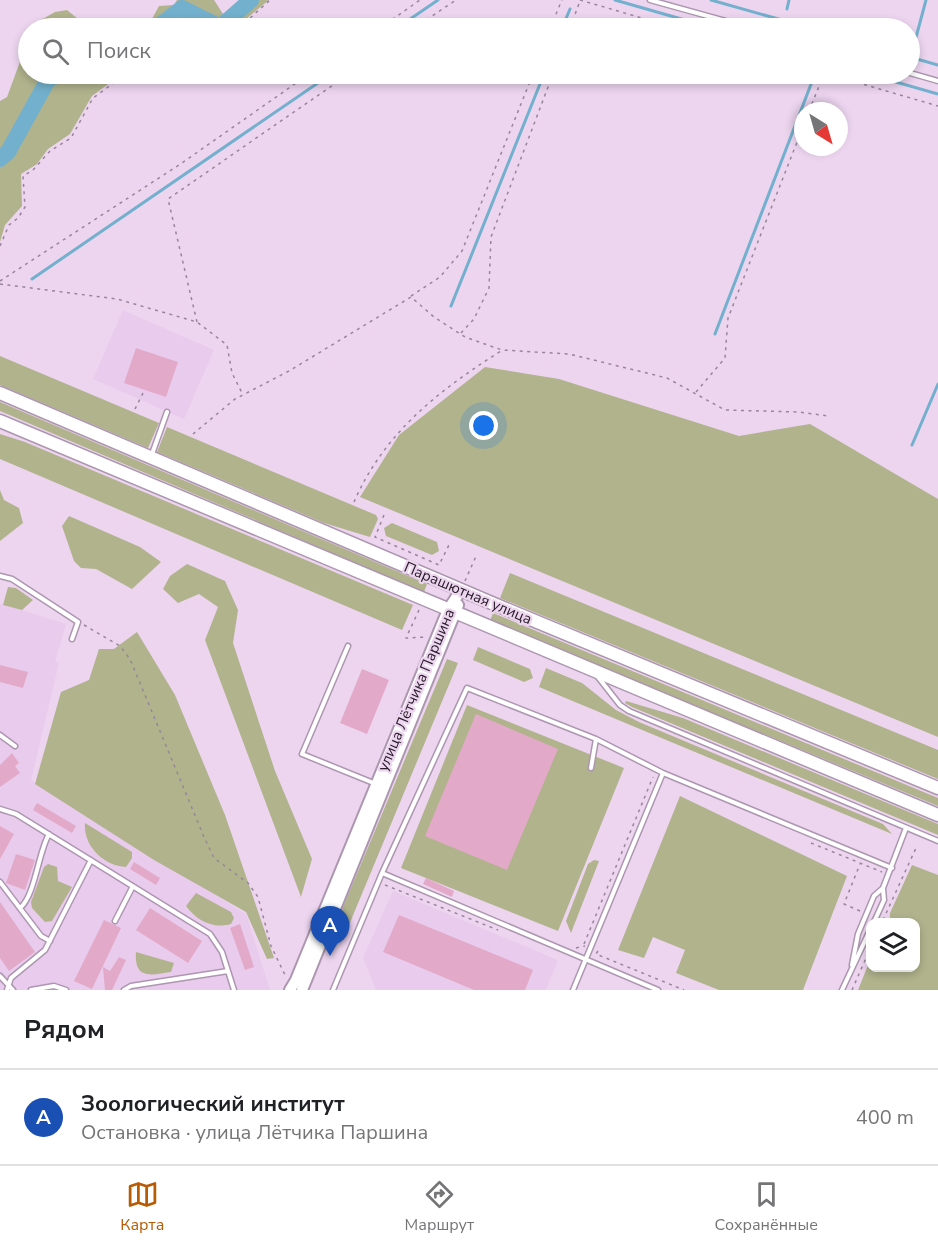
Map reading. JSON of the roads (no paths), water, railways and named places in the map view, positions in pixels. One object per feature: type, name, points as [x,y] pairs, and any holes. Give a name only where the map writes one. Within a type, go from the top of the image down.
[{"type":"main road","name":"Парашютная улица","points":[[0,393],[461,590],[938,788]]},
{"type":"main road","name":"Парашютная улица","points":[[0,421],[938,815]]},
{"type":"street","name":"улица Лётчика Паршина","points":[[302,990],[461,590]]},
{"type":"street","name":"улица Лётчика Паршина","points":[[290,990],[376,784],[452,612]]},
{"type":"lane","points":[[650,0],[715,18]]},
{"type":"lane","points":[[920,76],[938,81]]},
{"type":"lane","points":[[150,458],[167,411]]},
{"type":"lane","points":[[0,576],[12,579],[78,622],[72,639]]},
{"type":"lane","points":[[348,646],[302,754],[376,784]]},
{"type":"lane","points":[[594,672],[620,705],[629,711],[938,841]]},
{"type":"lane","points":[[333,990],[382,873],[467,688],[596,739],[663,773],[892,868]]},
{"type":"lane","points":[[0,735],[15,747]]},
{"type":"lane","points":[[591,768],[596,739]]},
{"type":"lane","points":[[573,990],[663,773]]},
{"type":"lane","points":[[0,809],[16,814],[210,934],[218,942],[234,990]]},
{"type":"lane","points":[[852,965],[858,934],[874,896],[883,888],[906,828]]},
{"type":"lane","points":[[20,908],[27,899],[43,845],[49,834]]},
{"type":"lane","points":[[7,988],[11,978],[38,959],[50,941],[91,860]]},
{"type":"lane","points":[[382,873],[658,990]]},
{"type":"lane","points":[[0,882],[41,936],[50,941]]},
{"type":"lane","points":[[115,921],[133,886]]},
{"type":"lane","points":[[876,918],[884,900],[883,888]]},
{"type":"lane","points":[[842,990],[866,938]]},
{"type":"lane","points":[[124,990],[131,986],[228,971]]},
{"type":"lane","points":[[0,976],[7,988],[13,990]]},
{"type":"lane","points":[[31,990],[54,986],[66,990]]},
{"type":"waterway","points":[[230,18],[251,0]]},
{"type":"waterway","points":[[412,18],[438,0]]},
{"type":"waterway","points":[[615,0],[678,18]]},
{"type":"waterway","points":[[711,0],[775,18]]},
{"type":"waterway","points":[[787,9],[789,0]]},
{"type":"waterway","points":[[920,22],[926,0]]},
{"type":"waterway","points":[[169,18],[182,8],[202,18]]},
{"type":"waterway","points":[[566,18],[570,9]]},
{"type":"waterway","points":[[920,60],[938,65]]},
{"type":"waterway","points":[[0,159],[8,152],[46,84]]},
{"type":"waterway","points":[[32,279],[316,84]]},
{"type":"waterway","points":[[451,306],[540,84]]},
{"type":"waterway","points":[[715,334],[811,84]]},
{"type":"waterway","points":[[903,84],[938,94]]},
{"type":"waterway","points":[[912,445],[938,384]]},
{"type":"place","name":"Зоологический институт","points":[[330,956]]}]
